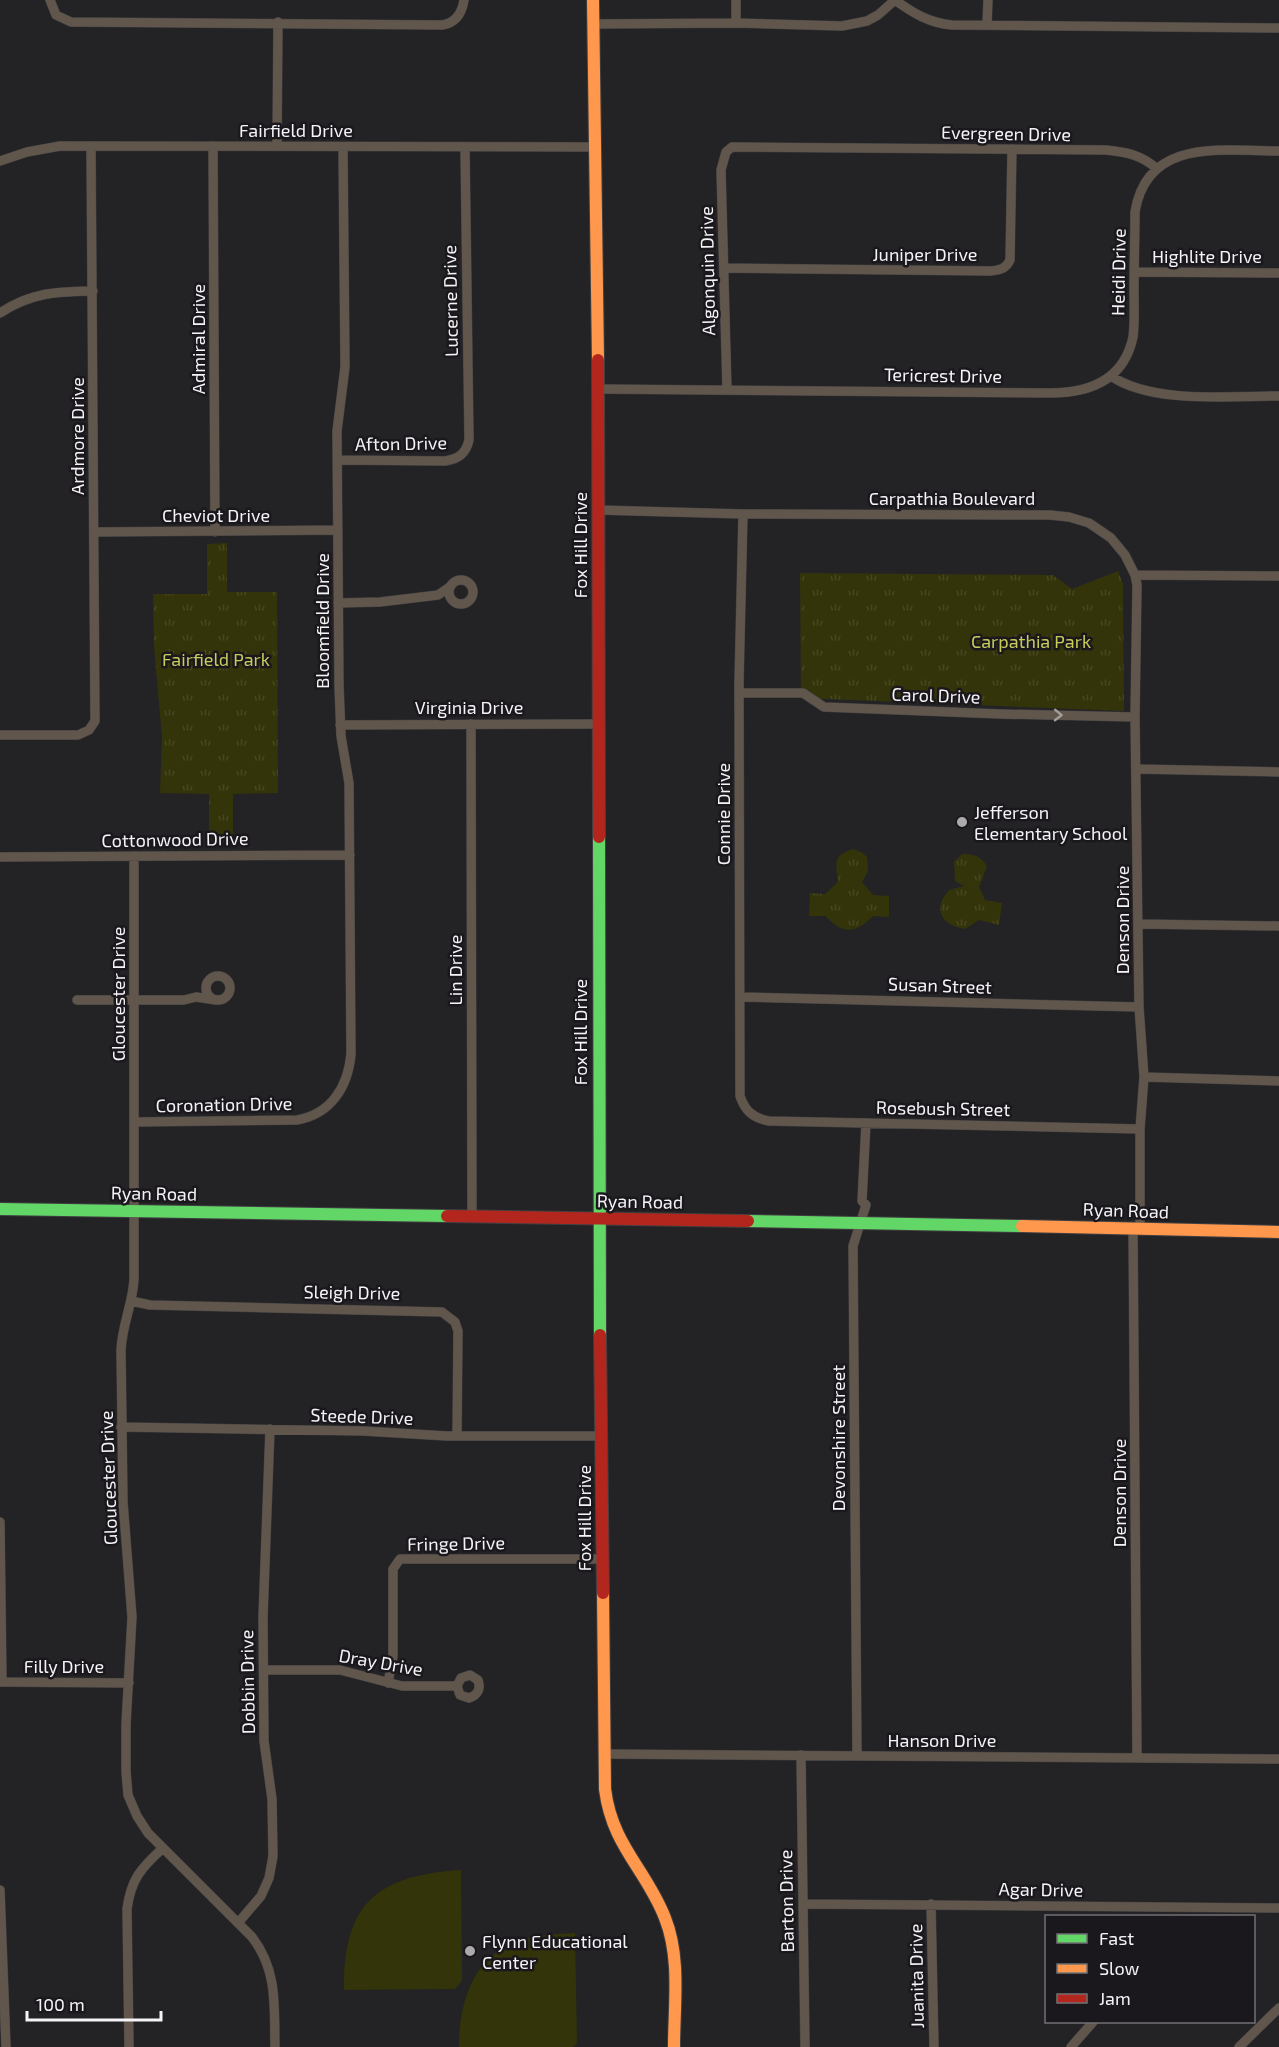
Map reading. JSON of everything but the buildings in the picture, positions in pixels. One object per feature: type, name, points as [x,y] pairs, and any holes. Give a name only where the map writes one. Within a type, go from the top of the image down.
[{"type":"street","points":[[50,0],[56,15],[71,22],[442,25],[458,18],[464,0]]},
{"type":"street","name":"Fox Hill Drive","points":[[592,0],[599,389],[599,1218],[605,1801],[612,1827],[659,1906],[670,1933],[673,1960],[674,2047]]},
{"type":"street","points":[[736,0],[736,23]]},
{"type":"street","points":[[593,24],[736,23],[842,26],[867,21],[878,15],[895,0],[937,24],[1279,28]]},
{"type":"street","points":[[987,0],[987,25]]},
{"type":"street","points":[[277,146],[278,22]]},
{"type":"street","name":"Fairfield Drive","points":[[0,161],[43,148],[92,146],[594,147]]},
{"type":"street","name":"Ardmore Drive","points":[[0,735],[78,735],[85,733],[93,726],[96,716],[92,146]]},
{"type":"street","name":"Admiral Drive","points":[[213,146],[215,532]]},
{"type":"street","name":"Bloomfield Drive","points":[[340,1093],[348,1074],[351,1054],[349,783],[340,725],[338,603],[338,415],[345,367],[343,147]]},
{"type":"street","name":"Lucerne Drive","points":[[464,454],[469,440],[465,147]]},
{"type":"street","name":"Evergreen Drive","points":[[726,152],[732,147],[1121,152],[1147,160],[1157,169]]},
{"type":"street","name":"Juniper Drive","points":[[724,268],[990,271],[1004,268],[1008,266],[1010,260],[1012,149]]},
{"type":"street","points":[[1157,169],[1172,158],[1194,151],[1279,152]]},
{"type":"street","name":"Algonquin Drive","points":[[726,152],[721,170],[727,390]]},
{"type":"street","name":"Heidi Drive","points":[[1111,376],[1125,358],[1132,338],[1136,207],[1147,181],[1157,169]]},
{"type":"street","name":"Highlite Drive","points":[[1134,272],[1279,273]]},
{"type":"street","points":[[0,313],[20,301],[37,295],[93,291]]},
{"type":"street","points":[[1111,376],[1131,388],[1156,393],[1192,396],[1279,396]]},
{"type":"street","name":"Tericrest Drive","points":[[599,389],[1067,393],[1092,387],[1111,376]]},
{"type":"street","name":"Afton Drive","points":[[338,460],[445,461],[464,454]]},
{"type":"street","name":"Carpathia Boulevard","points":[[598,510],[743,514],[1050,515],[1069,517],[1089,524],[1111,538],[1125,555],[1135,575]]},
{"type":"street","name":"Connie Drive","points":[[743,514],[739,693],[740,1096],[748,1112]]},
{"type":"street","name":"Cheviot Drive","points":[[94,532],[338,530]]},
{"type":"street","points":[[1135,575],[1279,576]]},
{"type":"street","name":"Denson Drive","points":[[1135,575],[1139,599],[1135,717],[1139,1007],[1144,1077],[1137,1228],[1137,1758]]},
{"type":"street","points":[[338,603],[380,602],[438,595],[461,580],[468,583],[472,589],[472,597],[467,603],[459,604],[438,595]]},
{"type":"street","points":[[451,586],[449,594],[452,601]]},
{"type":"street","name":"Carol Drive","points":[[739,693],[803,693],[824,706],[1135,717]]},
{"type":"street","name":"Lin Drive","points":[[471,724],[472,1216]]},
{"type":"street","name":"Virginia Drive","points":[[340,725],[598,724]]},
{"type":"street","points":[[1137,769],[1279,772]]},
{"type":"street","name":"Cottonwood Drive","points":[[0,857],[350,855]]},
{"type":"street","name":"Gloucester Drive","points":[[134,856],[134,1279],[121,1342],[123,1510],[132,1617],[126,1724],[128,1796],[136,1816],[163,1848],[260,1948],[269,1968],[274,1997],[275,2047]]},
{"type":"street","points":[[1139,924],[1279,926]]},
{"type":"street","points":[[77,1000],[184,1000],[196,997],[216,1000],[226,996],[230,989],[228,982],[218,976],[208,981],[196,997]]},
{"type":"street","points":[[208,981],[207,992],[216,1000]]},
{"type":"street","name":"Susan Street","points":[[740,997],[1139,1007]]},
{"type":"street","points":[[1144,1077],[1279,1082]]},
{"type":"street","name":"Coronation Drive","points":[[135,1122],[297,1120],[317,1113],[328,1106],[340,1093]]},
{"type":"street","name":"Rosebush Street","points":[[748,1112],[755,1117],[769,1121],[1140,1129]]},
{"type":"street","name":"Devonshire Street","points":[[857,1756],[853,1246],[866,1205],[862,1201],[866,1124]]},
{"type":"street","name":"Ryan Road","points":[[0,1209],[1279,1232]]},
{"type":"street","name":"Sleigh Drive","points":[[131,1301],[150,1305],[442,1312],[452,1317],[458,1331],[457,1436]]},
{"type":"street","name":"Steede Drive","points":[[122,1427],[379,1431],[457,1436],[601,1436]]},
{"type":"street","name":"Dobbin Drive","points":[[238,1923],[261,1896],[272,1868],[272,1811],[265,1750],[263,1617],[270,1429]]},
{"type":"street","points":[[0,1522],[1,1682]]},
{"type":"street","name":"Fringe Drive","points":[[388,1683],[393,1656],[393,1569],[400,1559],[602,1559]]},
{"type":"street","name":"Dray Drive","points":[[264,1670],[340,1670],[388,1683],[413,1686],[457,1686]]},
{"type":"street","name":"Filly Drive","points":[[1,1682],[129,1683]]},
{"type":"street","name":"Hanson Drive","points":[[605,1754],[1279,1759]]},
{"type":"street","name":"Barton Drive","points":[[801,1755],[805,2047]]},
{"type":"street","points":[[129,2047],[127,1909],[129,1897],[141,1869],[163,1848]]},
{"type":"street","points":[[0,1890],[6,2047]]},
{"type":"street","name":"Agar Drive","points":[[803,1904],[931,1904],[1155,1912],[1279,1908]]},
{"type":"street","name":"Juanita Drive","points":[[931,1904],[934,2047]]},
{"type":"street","points":[[1239,2047],[1279,2008]]},
{"type":"street","points":[[1071,2047],[1092,2023]]},
{"type":"green space","name":"Fairfield Park","points":[[227,543],[227,592],[277,592],[278,793],[233,794],[233,843],[209,843],[209,794],[160,793],[162,737],[154,647],[153,594],[207,594],[207,544]]},
{"type":"green space","name":"Carpathia Park","points":[[1118,571],[1123,584],[1124,711],[801,698],[800,573],[1053,575],[1072,589]]},
{"type":"green space","points":[[853,849],[867,857],[868,871],[862,882],[873,895],[889,896],[889,917],[873,916],[861,926],[847,930],[842,929],[825,916],[809,916],[810,893],[825,894],[838,882],[836,865],[838,857]]},
{"type":"green space","points":[[962,854],[977,856],[987,866],[979,887],[985,900],[1002,903],[999,925],[979,920],[965,929],[943,918],[940,909],[944,896],[949,890],[964,886],[955,881],[954,862]]},
{"type":"green space","points":[[461,1870],[462,1981],[455,1989],[344,1990],[345,1960],[350,1936],[358,1916],[371,1900],[387,1887],[407,1879],[432,1873]]},
{"type":"green space","points":[[575,1933],[577,2043],[573,2047],[459,2047],[461,2017],[465,2002],[470,1987],[486,1962],[497,1952],[519,1941]]},
{"type":"traffic: fast","points":[[599,837],[600,1335]]},
{"type":"traffic: fast","points":[[0,1209],[447,1216]]},
{"type":"traffic: fast","points":[[748,1221],[1022,1226]]},
{"type":"traffic: slow","points":[[593,0],[598,360]]},
{"type":"traffic: slow","points":[[1022,1226],[1279,1232]]},
{"type":"traffic: slow","points":[[603,1593],[605,1789],[609,1809],[622,1842],[649,1885],[670,1933],[676,1982],[674,2047]]},
{"type":"traffic: jam","points":[[598,360],[599,837]]},
{"type":"traffic: jam","points":[[447,1216],[748,1221]]},
{"type":"traffic: jam","points":[[600,1335],[603,1593]]},
{"type":"place","name":"Jefferson Elementary School","points":[[962,822]]},
{"type":"place","name":"Flynn Educational Center","points":[[470,1951]]}]
